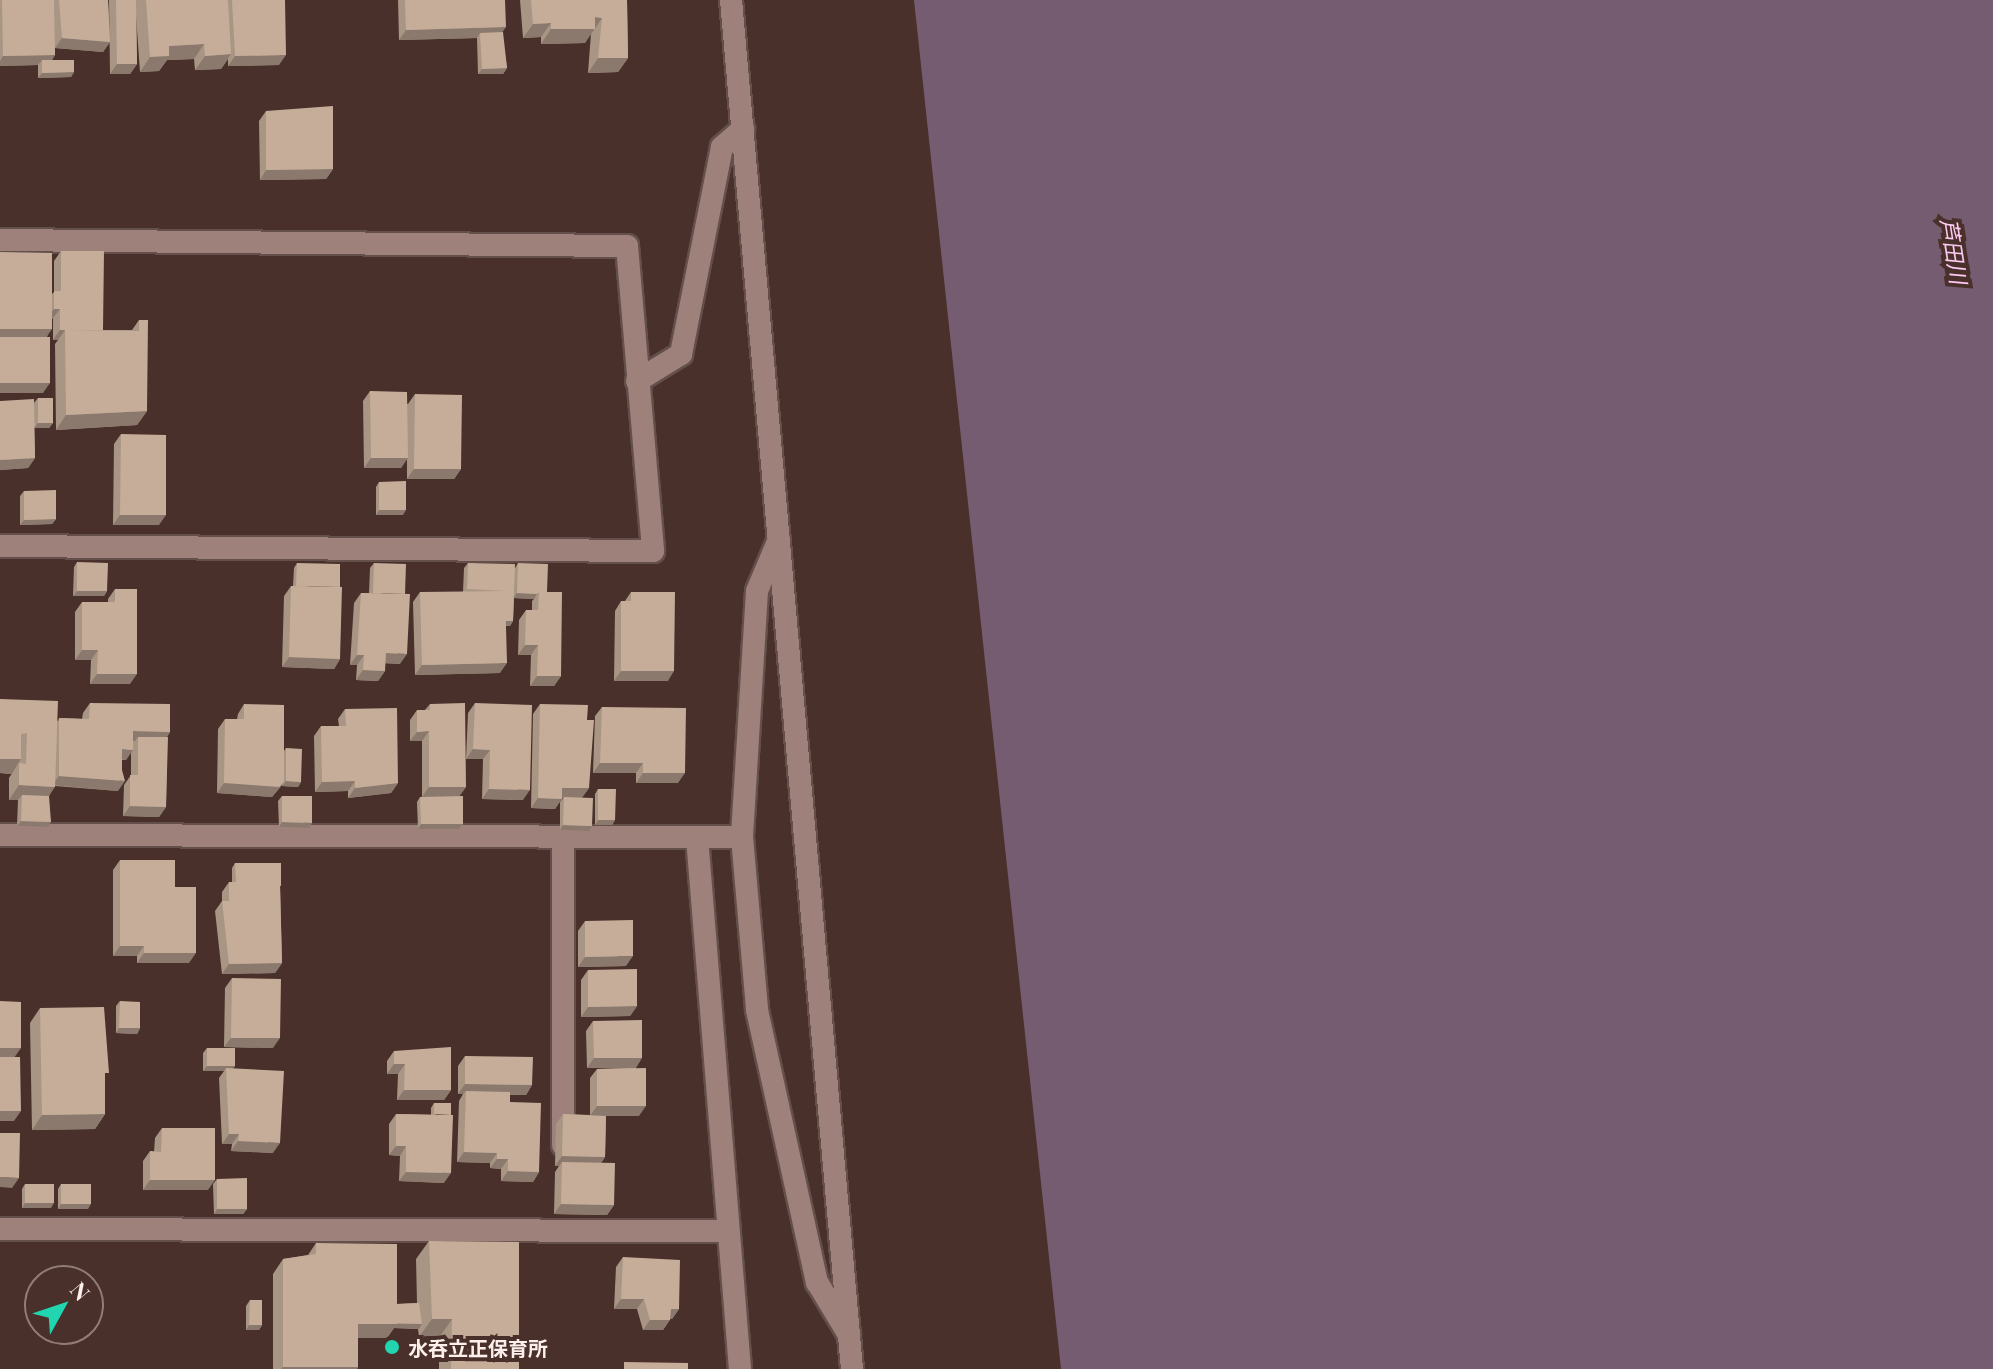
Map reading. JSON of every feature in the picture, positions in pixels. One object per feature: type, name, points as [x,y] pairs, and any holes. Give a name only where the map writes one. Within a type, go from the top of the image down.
[{"type":"street","points":[[731,0],[852,1369]]},
{"type":"street","points":[[637,381],[681,354],[722,147],[743,129]]},
{"type":"street","points":[[0,240],[627,246],[653,551],[0,546]]},
{"type":"street","points":[[779,539],[757,591],[742,837],[760,1025],[817,1282],[849,1335]]},
{"type":"street","points":[[0,835],[742,837]]},
{"type":"street","points":[[563,837],[563,1167]]},
{"type":"street","points":[[697,837],[726,1231],[740,1369]]},
{"type":"street","points":[[0,1229],[563,1222],[726,1231]]},
{"type":"water","name":"芦田川","points":[[914,0],[1993,0],[1993,1369],[1061,1369]]},
{"type":"building","points":[[2,0],[54,0],[55,55],[3,56]]},
{"type":"building","points":[[59,0],[108,0],[110,42],[62,38]]},
{"type":"building","points":[[116,0],[136,0],[137,64],[117,64]]},
{"type":"building","points":[[146,0],[228,0],[231,54],[205,56],[204,44],[169,46],[169,56],[150,57]]},
{"type":"building","points":[[232,0],[285,0],[286,55],[235,56]]},
{"type":"building","points":[[405,0],[505,0],[506,27],[406,30]]},
{"type":"building","points":[[531,0],[627,0],[628,58],[598,58],[602,18],[595,17],[595,29],[551,29],[551,23],[533,24]]},
{"type":"building","points":[[503,32],[507,68],[482,69],[480,33]]},
{"type":"building","points":[[42,60],[74,60],[74,72],[42,73]]},
{"type":"building","points":[[333,106],[333,169],[266,170],[266,111]]},
{"type":"building","points":[[61,251],[104,251],[103,330],[60,330],[60,309],[54,309],[54,291],[61,291]]},
{"type":"building","points":[[0,252],[52,253],[52,329],[0,329]]},
{"type":"building","points":[[139,320],[148,320],[147,411],[66,415],[65,330],[139,331]]},
{"type":"building","points":[[0,337],[50,337],[50,383],[0,383]]},
{"type":"building","points":[[370,391],[407,392],[408,458],[371,458]]},
{"type":"building","points":[[415,394],[462,395],[461,469],[414,469]]},
{"type":"building","points":[[38,398],[53,398],[53,423],[38,423]]},
{"type":"building","points":[[34,399],[35,458],[0,460],[0,401]]},
{"type":"building","points":[[121,434],[166,435],[166,515],[120,515]]},
{"type":"building","points":[[406,481],[406,510],[379,510],[379,482]]},
{"type":"building","points":[[56,490],[56,519],[24,520],[24,491]]},
{"type":"building","points":[[77,562],[108,563],[107,591],[77,591]]},
{"type":"building","points":[[297,563],[340,564],[340,587],[296,586]]},
{"type":"building","points":[[374,563],[406,564],[405,594],[373,593]]},
{"type":"building","points":[[468,563],[515,564],[513,621],[505,621],[505,591],[467,589]]},
{"type":"building","points":[[518,563],[548,564],[547,592],[517,593]]},
{"type":"building","points":[[291,586],[342,587],[340,659],[289,657]]},
{"type":"building","points":[[115,589],[137,589],[137,674],[97,674],[98,650],[82,650],[82,602],[115,602]]},
{"type":"building","points":[[505,591],[507,663],[422,665],[420,592]]},
{"type":"building","points":[[539,592],[562,592],[561,676],[537,676],[538,645],[525,645],[526,610],[538,610]]},
{"type":"building","points":[[631,592],[675,592],[674,671],[621,671],[621,601],[631,601]]},
{"type":"building","points":[[361,593],[410,594],[407,654],[386,653],[385,671],[363,670],[364,655],[357,655]]},
{"type":"building","points":[[0,699],[58,701],[55,787],[19,785],[19,763],[26,764],[27,733],[21,734],[21,759],[0,759]]},
{"type":"building","points":[[90,703],[170,704],[170,732],[133,731],[133,750],[122,749],[125,781],[59,776],[59,718],[89,719]]},
{"type":"building","points":[[465,703],[466,787],[429,787],[429,731],[417,732],[417,710],[430,710],[430,704]]},
{"type":"building","points":[[475,703],[532,705],[530,790],[489,789],[490,750],[473,749]]},
{"type":"building","points":[[244,704],[284,705],[284,782],[279,787],[224,783],[225,719],[244,719]]},
{"type":"building","points":[[540,704],[588,705],[587,720],[594,720],[589,788],[562,788],[562,799],[538,798]]},
{"type":"building","points":[[602,707],[686,708],[685,773],[643,773],[643,763],[600,763]]},
{"type":"building","points":[[397,708],[398,783],[355,788],[355,781],[322,782],[321,726],[346,726],[345,709]]},
{"type":"building","points":[[138,737],[168,737],[166,807],[130,806],[130,775],[138,775]]},
{"type":"building","points":[[286,748],[302,749],[301,782],[286,781]]},
{"type":"building","points":[[598,789],[616,789],[615,820],[598,820]]},
{"type":"building","points":[[22,795],[49,796],[51,822],[21,821]]},
{"type":"building","points":[[282,796],[312,796],[312,823],[282,822]]},
{"type":"building","points":[[463,796],[463,824],[421,824],[420,797]]},
{"type":"building","points":[[564,797],[593,798],[592,826],[563,825]]},
{"type":"building","points":[[120,860],[175,860],[175,887],[196,887],[196,953],[144,953],[144,946],[120,946]]},
{"type":"building","points":[[235,863],[281,863],[281,886],[280,882],[236,882]]},
{"type":"building","points":[[229,882],[280,882],[282,963],[229,964],[222,901],[229,901]]},
{"type":"building","points":[[633,920],[633,956],[585,957],[585,921]]},
{"type":"building","points":[[637,969],[637,1006],[588,1007],[588,970]]},
{"type":"building","points":[[232,978],[281,979],[280,1038],[231,1038]]},
{"type":"building","points":[[0,1001],[21,1002],[21,1048],[0,1048]]},
{"type":"building","points":[[120,1001],[140,1002],[140,1028],[119,1028]]},
{"type":"building","points":[[104,1007],[109,1073],[105,1073],[105,1114],[42,1115],[40,1008]]},
{"type":"building","points":[[642,1020],[642,1058],[594,1058],[593,1021]]},
{"type":"building","points":[[451,1047],[451,1090],[404,1090],[405,1064],[394,1064],[394,1051]]},
{"type":"building","points":[[207,1048],[235,1048],[235,1066],[207,1066]]},
{"type":"building","points":[[465,1056],[533,1057],[532,1085],[465,1084]]},
{"type":"building","points":[[0,1057],[20,1057],[21,1111],[0,1111]]},
{"type":"building","points":[[226,1068],[284,1071],[280,1143],[238,1141],[239,1134],[229,1134]]},
{"type":"building","points":[[646,1068],[646,1106],[597,1106],[597,1069]]},
{"type":"building","points":[[466,1091],[510,1092],[510,1102],[541,1103],[539,1172],[508,1171],[508,1159],[497,1159],[497,1153],[464,1152]]},
{"type":"building","points":[[434,1103],[451,1103],[451,1115],[434,1114]]},
{"type":"building","points":[[396,1114],[453,1115],[451,1173],[406,1172],[406,1146],[396,1146]]},
{"type":"building","points":[[563,1114],[606,1116],[605,1157],[562,1156]]},
{"type":"building","points":[[162,1128],[215,1128],[215,1180],[150,1180],[150,1151],[161,1152]]},
{"type":"building","points":[[0,1133],[20,1133],[19,1178],[0,1177]]},
{"type":"building","points":[[562,1162],[615,1163],[614,1205],[561,1204]]},
{"type":"building","points":[[247,1178],[247,1209],[217,1209],[217,1179]]},
{"type":"building","points":[[25,1184],[54,1184],[54,1203],[25,1203]]},
{"type":"building","points":[[61,1184],[91,1184],[91,1204],[61,1204]]},
{"type":"building","points":[[429,1241],[519,1242],[519,1369],[451,1369],[452,1319],[432,1319]]},
{"type":"building","points":[[316,1243],[397,1244],[397,1324],[358,1324],[358,1367],[283,1367],[283,1259],[316,1254]]},
{"type":"building","points":[[623,1257],[680,1260],[679,1309],[671,1309],[670,1320],[650,1320],[644,1299],[621,1299]]},
{"type":"building","points":[[250,1300],[262,1300],[262,1325],[249,1325]]},
{"type":"building","points":[[419,1303],[422,1324],[397,1323],[397,1304]]},
{"type":"building","points":[[624,1362],[688,1363],[688,1369],[624,1369]]},
{"type":"place","name":"水呑立正保育所","points":[[392,1347]]}]
